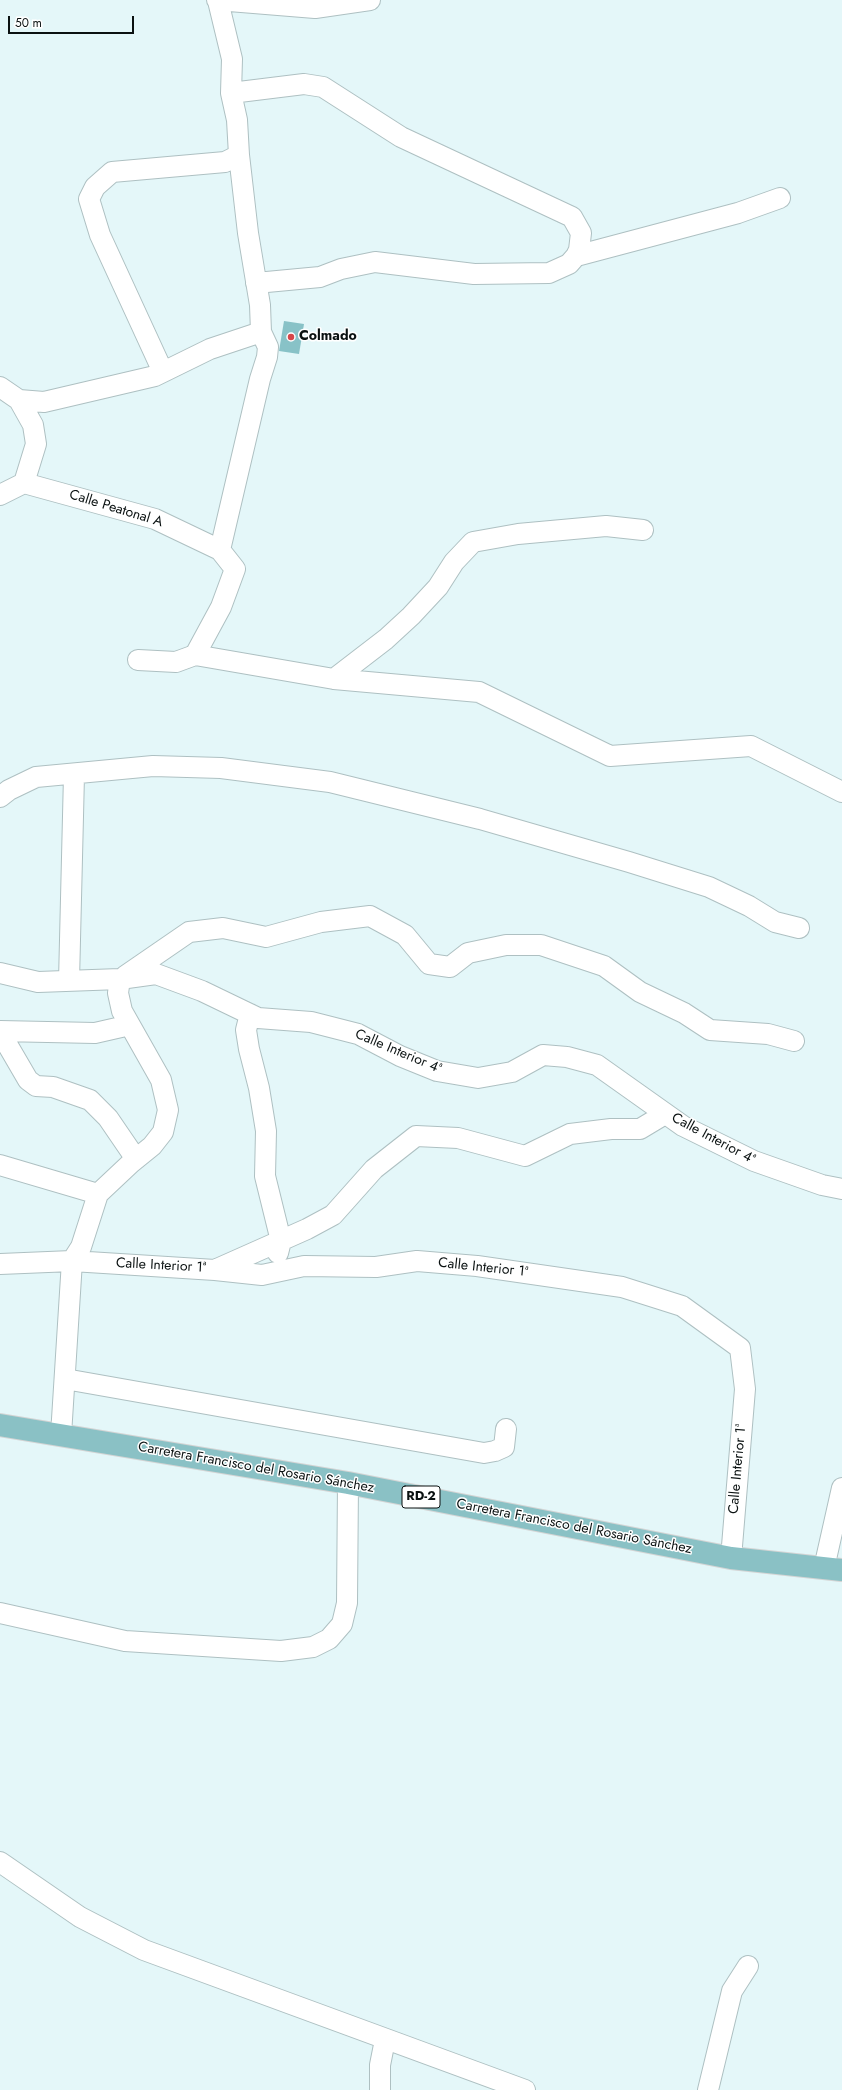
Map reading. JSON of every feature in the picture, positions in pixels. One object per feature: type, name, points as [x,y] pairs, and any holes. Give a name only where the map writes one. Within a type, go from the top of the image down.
[{"type":"main road","name":"Carretera Francisco del Rosario Sánchez","points":[[0,1425],[348,1483],[731,1558],[833,1569]]},
{"type":"street","points":[[220,550],[268,347],[261,332],[260,305],[248,233],[239,155],[237,120],[232,93],[232,59],[218,0],[315,8],[370,0]]},
{"type":"street","points":[[232,93],[304,84],[323,87],[402,137],[572,216],[581,233],[579,250],[576,256],[569,264],[549,273],[474,274],[375,262],[340,269],[320,277],[256,283]]},
{"type":"street","points":[[163,372],[100,235],[89,199],[95,187],[112,172],[225,162],[239,155]]},
{"type":"street","points":[[576,256],[738,213],[780,198]]},
{"type":"street","points":[[19,400],[44,402],[155,376],[210,349],[261,332]]},
{"type":"street","points":[[0,387],[19,400],[33,425],[36,444],[24,483],[0,495]]},
{"type":"street","name":"Calle Peatonal A","points":[[24,483],[155,519],[220,550],[235,568],[221,607],[195,655]]},
{"type":"street","points":[[334,679],[386,639],[411,616],[438,587],[454,562],[474,542],[518,534],[606,526],[643,530]]},
{"type":"street","points":[[138,660],[176,662],[195,655],[334,679],[479,692],[610,756],[750,746],[842,792]]},
{"type":"street","points":[[0,797],[10,790],[36,777],[74,775],[153,766],[221,768],[330,782],[480,819],[636,864],[709,887],[749,906],[775,922],[799,928]]},
{"type":"street","points":[[69,981],[74,775]]},
{"type":"street","points":[[61,1435],[72,1261],[81,1246],[98,1194],[152,1146],[163,1132],[168,1110],[161,1080],[120,1005],[118,993],[120,979],[189,932],[223,928],[266,937],[320,922],[370,916],[405,935],[429,964],[450,967],[468,953],[506,945],[541,945],[604,966],[640,992],[684,1013],[710,1030],[768,1034],[794,1041]]},
{"type":"street","name":"Calle Interior 4ª","points":[[0,972],[38,982],[120,979],[156,974],[202,992],[258,1018],[311,1022],[358,1034],[400,1056],[437,1071],[478,1078],[512,1072],[543,1055],[567,1057],[597,1065],[682,1126],[754,1161],[822,1185],[842,1189]]},
{"type":"street","points":[[250,1014],[246,1030],[249,1049],[259,1088],[266,1131],[265,1176],[281,1241],[275,1262],[262,1275]]},
{"type":"street","points":[[0,1031],[95,1033],[130,1025]]},
{"type":"street","points":[[0,1031],[28,1080],[36,1086],[53,1087],[90,1100],[108,1118],[136,1159]]},
{"type":"street","points":[[215,1270],[333,1216],[374,1169],[416,1136],[458,1138],[525,1156],[570,1134],[611,1129],[640,1129],[666,1114]]},
{"type":"street","points":[[0,1165],[98,1194]]},
{"type":"street","name":"Calle Interior 1ª","points":[[0,1264],[72,1261],[215,1270],[262,1275],[304,1266],[376,1267],[417,1261],[470,1265],[622,1287],[682,1306],[740,1348],[745,1389],[731,1558]]},
{"type":"street","points":[[65,1379],[484,1453],[495,1452],[504,1447],[506,1429]]},
{"type":"street","points":[[0,1613],[125,1641],[282,1651],[313,1647],[329,1639],[342,1624],[347,1603],[348,1483]]},
{"type":"street","points":[[833,1569],[842,1488]]},
{"type":"street","points":[[0,1862],[80,1917],[144,1950],[385,2040],[525,2090]]},
{"type":"street","points":[[708,2090],[732,1991],[748,1966]]},
{"type":"street","points":[[380,2090],[380,2065],[385,2040]]},
{"type":"building","name":"Colmado","points":[[284,321],[304,324],[299,354],[279,351]]},
{"type":"place","name":"Colmado","points":[[291,337]]}]
